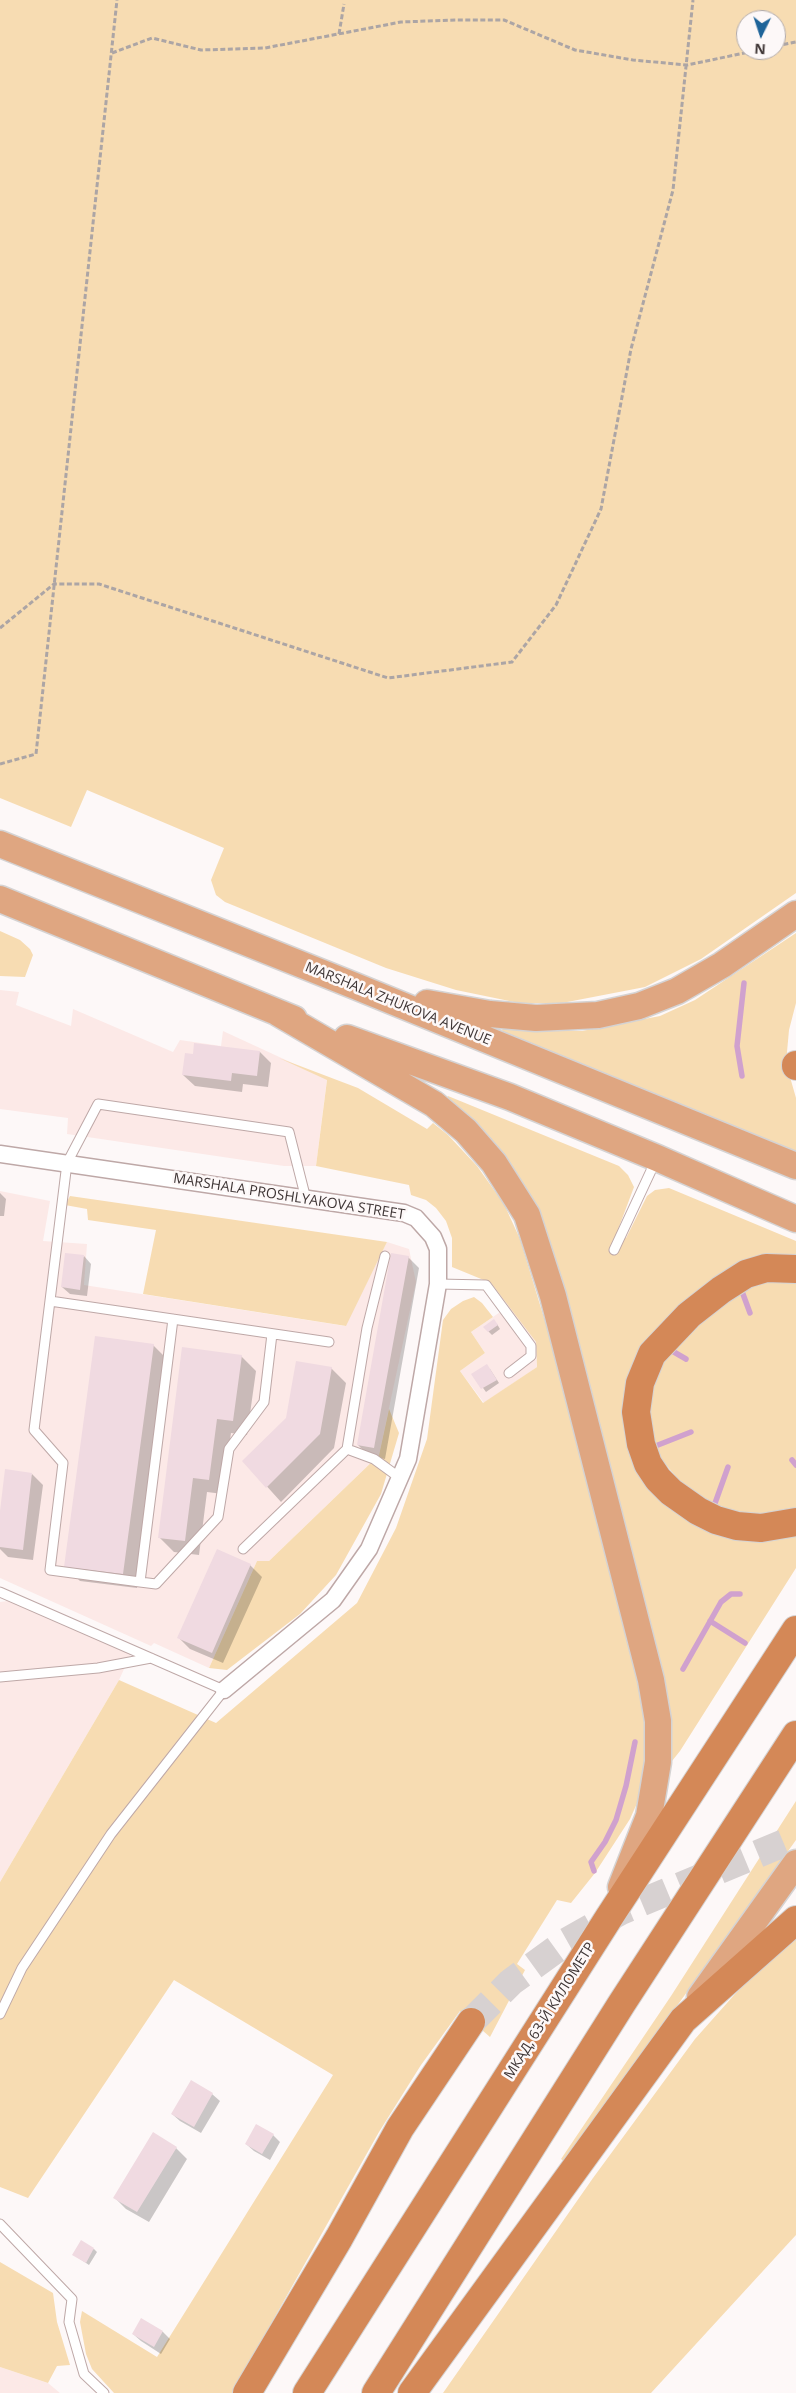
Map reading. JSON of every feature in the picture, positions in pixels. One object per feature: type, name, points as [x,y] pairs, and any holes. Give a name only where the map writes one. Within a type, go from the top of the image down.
[{"type":"highway","points":[[796,1269],[766,1268],[746,1274],[689,1315],[652,1354],[640,1382],[636,1412],[641,1444],[648,1464],[658,1479],[698,1511],[716,1520],[753,1528],[778,1527],[796,1522]]},
{"type":"highway","name":"МКАД, 63-Й КИЛОМЕТР","points":[[307,2393],[608,1919],[796,1630]]},
{"type":"highway","points":[[376,2393],[617,2011],[796,1735]]},
{"type":"highway","points":[[412,2393],[683,2020],[796,1920]]},
{"type":"highway","points":[[247,2393],[334,2246],[400,2128],[472,2022]]},
{"type":"main road","name":"MARSHALA ZHUKOVA AVENUE","points":[[0,844],[796,1166]]},
{"type":"main road","points":[[0,898],[278,1013],[510,1097],[657,1158],[796,1219]]},
{"type":"main road","points":[[354,986],[439,1006],[490,1014],[536,1018],[598,1015],[639,1006],[677,992],[722,966],[796,914]]},
{"type":"main road","points":[[278,1013],[434,1104],[466,1131],[494,1163],[513,1190],[527,1215],[541,1253],[648,1671],[658,1721],[658,1762],[649,1816],[608,1919]]},
{"type":"main road","points":[[683,2020],[796,1863]]},
{"type":"street","name":"MARSHALA PROSHLYAKOVA STREET","points":[[0,1154],[404,1213],[416,1218],[433,1237],[438,1249],[438,1284],[408,1458],[369,1549],[333,1600],[224,1690]]},
{"type":"lane","points":[[272,1334],[264,1402],[229,1449],[218,1517],[156,1584],[50,1570],[63,1463],[34,1430],[66,1163],[98,1104],[289,1132],[306,1199]]},
{"type":"lane","points":[[614,1250],[657,1158]]},
{"type":"lane","points":[[242,1549],[347,1450],[367,1328],[385,1256]]},
{"type":"lane","points":[[438,1284],[486,1285],[531,1346],[531,1356],[510,1373]]},
{"type":"lane","points":[[50,1301],[329,1342]]},
{"type":"lane","points":[[140,1582],[173,1319]]},
{"type":"lane","points":[[347,1450],[374,1459],[400,1478]]},
{"type":"lane","points":[[0,1592],[224,1690],[111,1834],[22,1968],[0,2014]]},
{"type":"lane","points":[[0,1677],[98,1668],[151,1658]]},
{"type":"lane","points":[[0,2224],[72,2299],[69,2322],[84,2374],[104,2393]]},
{"type":"path","points":[[0,764],[36,754],[118,0]]},
{"type":"path","points":[[0,628],[54,584],[100,584],[388,678],[512,662],[556,605],[601,509],[631,349],[673,190],[693,0]]},
{"type":"path","points":[[339,34],[344,4]]},
{"type":"path","points":[[112,53],[152,38],[201,50],[265,48],[402,22],[504,20],[575,50],[633,60],[687,65],[736,55]]},
{"type":"shaded area","points":[[0,0],[796,0],[796,893],[701,959],[645,987],[562,1003],[519,1003],[456,990],[386,968],[225,902],[216,895],[211,880],[224,848],[87,790],[71,827],[0,798]]},
{"type":"shaded area","points":[[0,931],[20,940],[30,949],[33,955],[25,977],[0,976]]},
{"type":"shaded area","points":[[796,933],[796,1003],[789,1030],[787,1052],[788,1070],[796,1098],[796,1155],[502,1031],[504,1025],[541,1030],[582,1031],[660,1016],[695,1000]]},
{"type":"shaded area","points":[[0,990],[19,992],[16,1005],[71,1026],[73,1009],[173,1052],[180,1040],[221,1046],[223,1031],[327,1079],[316,1166],[284,1166],[67,1134],[68,1118],[0,1109]]},
{"type":"shaded area","points":[[279,1058],[358,1088],[427,1129],[433,1123],[448,1135],[477,1166],[504,1204],[520,1239],[565,1387],[647,1717],[648,1751],[638,1801],[630,1819],[595,1873],[571,1903],[557,1900],[517,1964],[525,1970],[490,2037],[460,2011],[421,2065],[379,2132],[232,2393],[114,2393],[92,2369],[86,2354],[80,2322],[82,2311],[157,2357],[333,2075],[174,1980],[28,2198],[0,2187],[0,1882],[119,1680],[216,1723],[357,1603],[396,1528],[427,1439],[443,1320],[451,1309],[463,1301],[474,1297],[482,1303],[493,1317],[471,1332],[485,1353],[460,1371],[483,1403],[537,1367],[536,1342],[491,1283],[452,1267],[452,1238],[446,1221],[436,1208],[426,1200],[411,1195],[409,1185],[316,1166],[327,1080]]},
{"type":"shaded area","points":[[448,1096],[619,1166],[628,1175],[634,1187],[616,1235],[626,1238],[647,1196],[655,1190],[669,1188],[796,1241],[796,1257],[644,1349],[651,1487],[796,1534],[796,1568],[672,1761],[565,1300],[446,1100]]},
{"type":"shaded area","points":[[0,1191],[50,1201],[43,1241],[87,1244],[84,1285],[345,1326],[387,1242],[409,1249],[416,1282],[379,1455],[269,1561],[257,1561],[209,1668],[154,1643],[151,1646],[0,1578]]},
{"type":"shaded area","points":[[70,1196],[387,1242],[346,1326],[143,1294],[156,1230],[88,1220],[87,1209],[65,1205]]},
{"type":"shaded area","points":[[762,1279],[796,1279],[796,1514],[784,1518],[728,1513],[698,1497],[678,1479],[662,1460],[652,1437],[648,1406],[652,1385],[662,1359],[694,1321]]},
{"type":"shaded area","points":[[509,1306],[536,1342],[537,1367],[484,1403],[460,1371],[485,1353],[471,1332]]},
{"type":"shaded area","points":[[389,1409],[399,1433],[381,1494],[336,1575],[300,1614],[227,1670],[209,1668],[257,1561],[269,1561],[379,1455]]},
{"type":"shaded area","points":[[8,1601],[131,1654],[119,1680],[0,1882],[0,1602]]},
{"type":"shaded area","points":[[796,1801],[796,1840],[565,2162],[561,2159],[671,1996]]},
{"type":"shaded area","points":[[796,1938],[796,2235],[651,2393],[443,2393],[593,2178],[695,2039],[735,1994],[777,1953]]},
{"type":"shaded area","points":[[0,2262],[53,2293],[57,2322],[70,2365],[57,2366],[48,2383],[0,2367]]},
{"type":"shaded area","points":[[0,2367],[48,2383],[60,2393],[0,2393]]},
{"type":"building","points":[[194,1043],[260,1051],[257,1076],[232,1073],[231,1081],[182,1075],[185,1053],[193,1054]]},
{"type":"building","points":[[65,1253],[84,1255],[80,1290],[61,1287]]},
{"type":"building","points":[[391,1253],[409,1256],[374,1448],[357,1445]]},
{"type":"building","points":[[494,1319],[498,1325],[488,1332],[483,1327]]},
{"type":"building","points":[[95,1336],[154,1344],[123,1574],[64,1567]]},
{"type":"building","points":[[182,1347],[242,1355],[233,1421],[217,1419],[209,1480],[193,1478],[185,1541],[158,1538]]},
{"type":"building","points":[[296,1361],[332,1367],[320,1434],[266,1488],[242,1461],[286,1418]]},
{"type":"building","points":[[487,1364],[497,1380],[481,1389],[471,1374]]},
{"type":"building","points":[[5,1469],[32,1473],[23,1550],[0,1547],[0,1511]]},
{"type":"building","points":[[217,1549],[251,1564],[212,1653],[177,1638]]},
{"type":"building","points":[[191,2080],[213,2093],[194,2127],[171,2114]]},
{"type":"building","points":[[256,2124],[274,2134],[262,2154],[245,2144]]},
{"type":"building","points":[[153,2132],[177,2147],[137,2212],[113,2198]]},
{"type":"building","points":[[81,2240],[94,2248],[86,2263],[72,2255]]},
{"type":"building","points":[[141,2318],[163,2331],[154,2347],[132,2334]]},
{"type":"waterway","points":[[742,1076],[737,1046],[744,983]]},
{"type":"waterway","points":[[740,1286],[750,1313]]},
{"type":"waterway","points":[[667,1348],[686,1359]]},
{"type":"waterway","points":[[658,1445],[691,1432]]},
{"type":"waterway","points":[[792,1460],[796,1465]]},
{"type":"waterway","points":[[714,1506],[728,1467]]},
{"type":"waterway","points":[[683,1669],[721,1602],[731,1594],[740,1594]]},
{"type":"waterway","points":[[710,1621],[745,1643]]},
{"type":"waterway","points":[[594,1871],[591,1862],[605,1842],[616,1820],[626,1786],[635,1742]]},
{"type":"tunnel","points":[[471,2022],[511,1982],[566,1942],[621,1911],[796,1838]]}]
